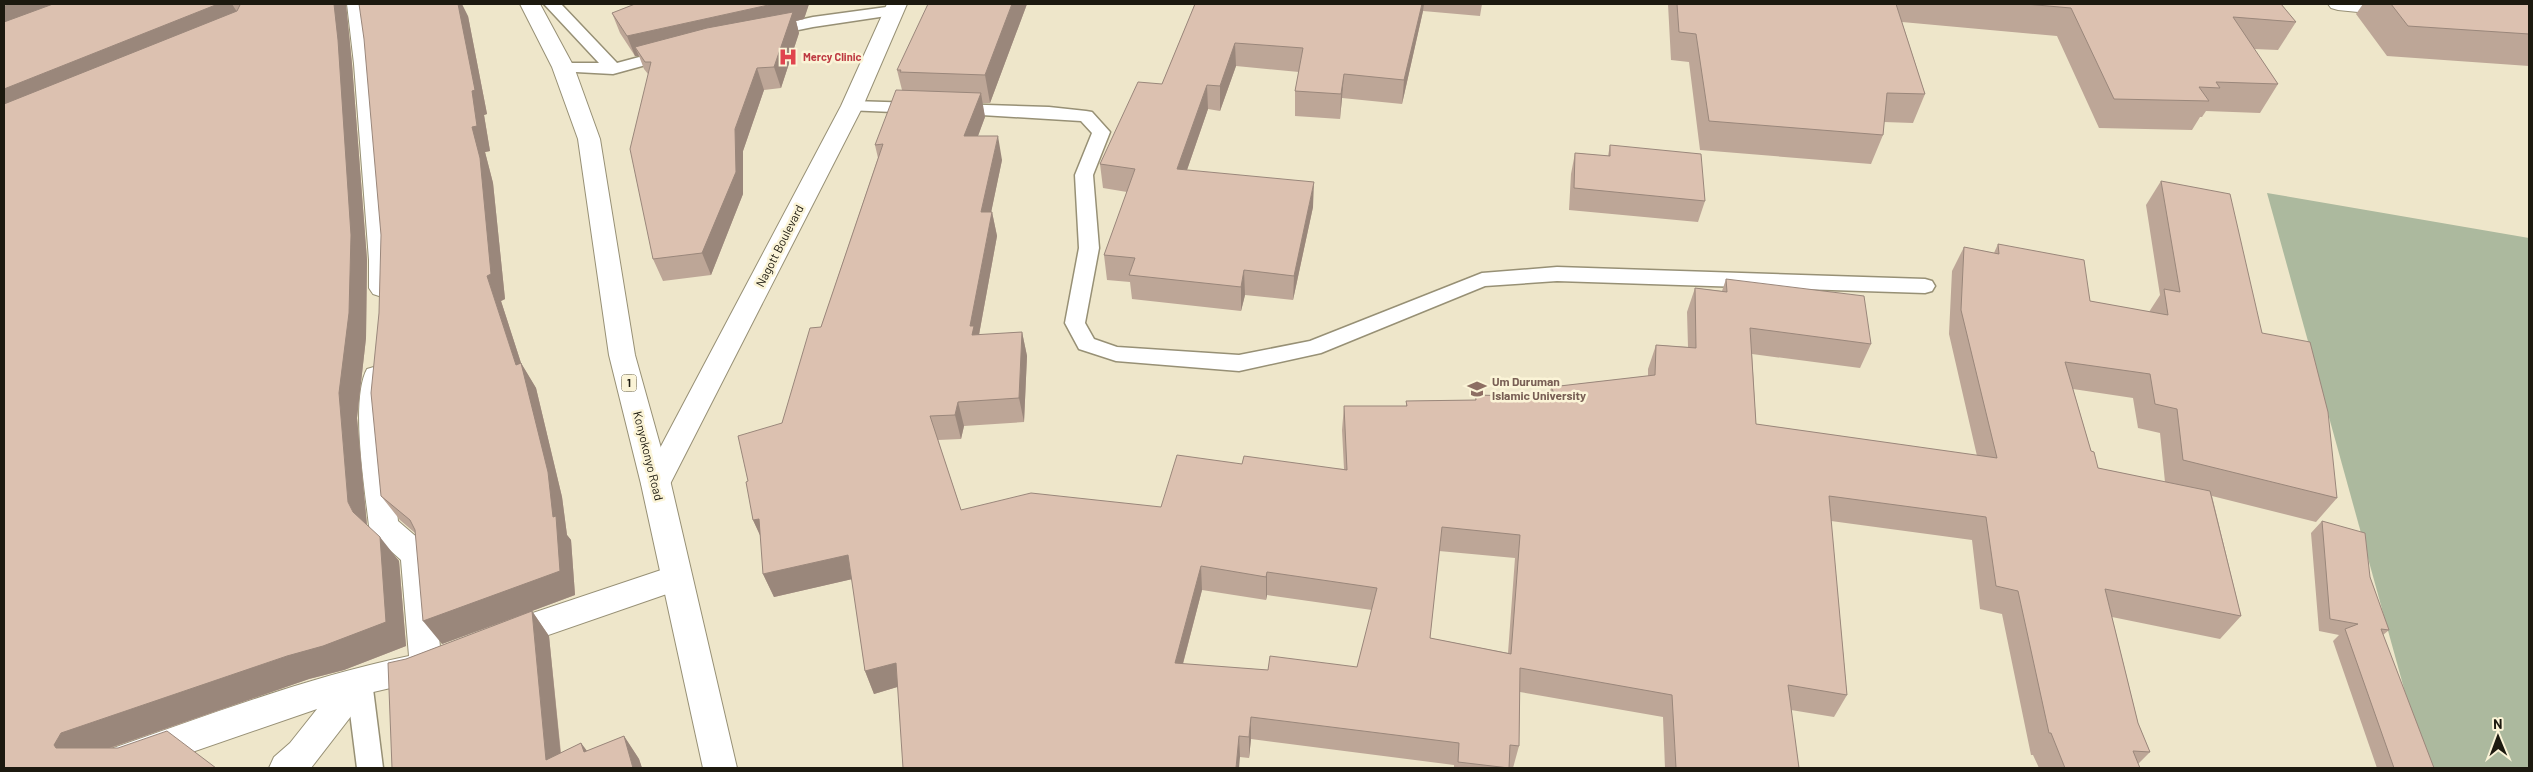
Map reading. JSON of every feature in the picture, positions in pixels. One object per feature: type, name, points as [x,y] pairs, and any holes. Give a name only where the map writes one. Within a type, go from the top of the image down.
[{"type":"street","points":[[356,4],[366,64],[382,260],[382,309]]},
{"type":"street","name":"Konyokonyo Road","points":[[530,4],[563,67],[589,139],[622,355],[656,484],[720,768]]},
{"type":"street","points":[[2338,4],[2414,12]]},
{"type":"street","name":"Nagott Boulevard","points":[[656,484],[852,106],[896,8]]},
{"type":"street","points":[[379,356],[373,418],[384,526],[416,555],[454,656]]},
{"type":"street","points":[[102,768],[247,717],[359,681],[454,656],[545,621],[676,578]]},
{"type":"street","points":[[286,768],[302,754],[359,681]]},
{"type":"lane","points":[[552,4],[613,69]]},
{"type":"lane","points":[[755,34],[896,8]]},
{"type":"lane","points":[[563,67],[613,69],[688,49]]},
{"type":"lane","points":[[852,106],[1049,112],[1086,116],[1101,132],[1084,175],[1089,248],[1075,323],[1086,344],[1116,354],[1239,363],[1314,348],[1482,280],[1557,274],[1925,286]]},
{"type":"lane","points":[[359,681],[370,768]]},
{"type":"green space","points":[[2267,193],[2529,238],[2529,768],[2426,768]]},
{"type":"building","points":[[53,4],[218,4],[4,89],[4,22]]},
{"type":"building","points":[[237,4],[334,4],[351,235],[349,313],[339,393],[348,502],[353,512],[380,537],[386,622],[323,646],[287,656],[61,733],[54,745],[56,748],[118,748],[167,731],[216,768],[4,768],[4,104],[237,11],[240,5]]},
{"type":"building","points":[[359,4],[458,4],[475,90],[472,91],[477,126],[472,127],[480,158],[491,274],[487,276],[516,365],[521,363],[548,472],[553,517],[556,516],[560,571],[423,621],[415,530],[410,520],[381,496],[371,393],[379,313],[381,235],[364,39]]},
{"type":"building","points":[[635,4],[773,4],[627,36],[612,13]]},
{"type":"building","points":[[928,4],[1012,4],[985,75],[900,72],[901,70],[897,70]]},
{"type":"building","points":[[1195,4],[1422,4],[1404,80],[1344,74],[1341,94],[1295,91],[1303,48],[1235,43],[1220,86],[1207,85],[1177,169],[1314,182],[1294,276],[1244,270],[1241,287],[1129,275],[1135,258],[1104,255],[1135,169],[1100,164],[1138,82],[1162,84]]},
{"type":"building","points":[[1677,4],[1896,4],[1925,94],[1887,93],[1883,135],[1709,121],[1696,34],[1679,32]]},
{"type":"building","points":[[2025,4],[2281,4],[2296,22],[2233,17],[2278,84],[2216,82],[2220,88],[2199,87],[2209,101],[2114,99],[2071,8]]},
{"type":"building","points":[[2391,4],[2529,4],[2529,34],[2408,26]]},
{"type":"building","points":[[793,12],[774,67],[757,68],[735,129],[736,172],[702,253],[653,259],[630,149],[651,62],[645,62],[635,47],[707,28]]},
{"type":"building","points":[[896,90],[981,93],[964,136],[998,136],[981,212],[992,212],[970,326],[974,326],[972,335],[1022,332],[1019,398],[958,402],[955,415],[930,416],[961,510],[1031,493],[1161,507],[1177,455],[1242,464],[1244,456],[1347,470],[1344,406],[1407,406],[1406,401],[1476,400],[1476,395],[1556,397],[1551,387],[1655,375],[1656,345],[1696,348],[1695,288],[1727,292],[1726,279],[1864,296],[1871,344],[1750,328],[1756,424],[1997,458],[1961,310],[1964,247],[1999,254],[1998,244],[2084,260],[2090,301],[2168,315],[2164,289],[2180,292],[2161,181],[2230,194],[2262,333],[2310,342],[2328,412],[2337,498],[2183,460],[2177,409],[2155,404],[2150,374],[2065,362],[2091,451],[2094,452],[2098,468],[2210,491],[2241,616],[2105,589],[2138,723],[2150,752],[2133,751],[2140,768],[2065,768],[2051,733],[2049,733],[2018,591],[1996,586],[1986,517],[1829,496],[1847,695],[1788,685],[1799,768],[1676,768],[1672,695],[1520,668],[1519,746],[1510,745],[1509,768],[1458,762],[1459,743],[1251,717],[1249,737],[1239,736],[1236,768],[903,768],[896,663],[865,671],[848,555],[763,574],[759,519],[753,520],[746,482],[748,481],[738,436],[782,423],[810,328],[821,327],[883,144],[875,145]],"holes":[[[1442,527],[1520,535],[1511,654],[1430,638]],[[1201,566],[1266,577],[1267,572],[1377,588],[1357,667],[1270,656],[1268,670],[1175,663]]]},
{"type":"building","points":[[1610,145],[1701,154],[1705,201],[1574,188],[1575,153],[1610,156]]},
{"type":"building","points":[[2322,521],[2365,533],[2370,577],[2389,630],[2381,629],[2434,768],[2394,768],[2345,629],[2358,624],[2330,619]]},
{"type":"building","points":[[532,611],[546,760],[581,743],[584,752],[624,736],[633,768],[392,768],[388,663],[406,659]]},
{"type":"place","name":"Mercy Clinic","points":[[788,57]]},
{"type":"place","name":"Um Duruman Islamic University","points":[[1477,389]]}]
